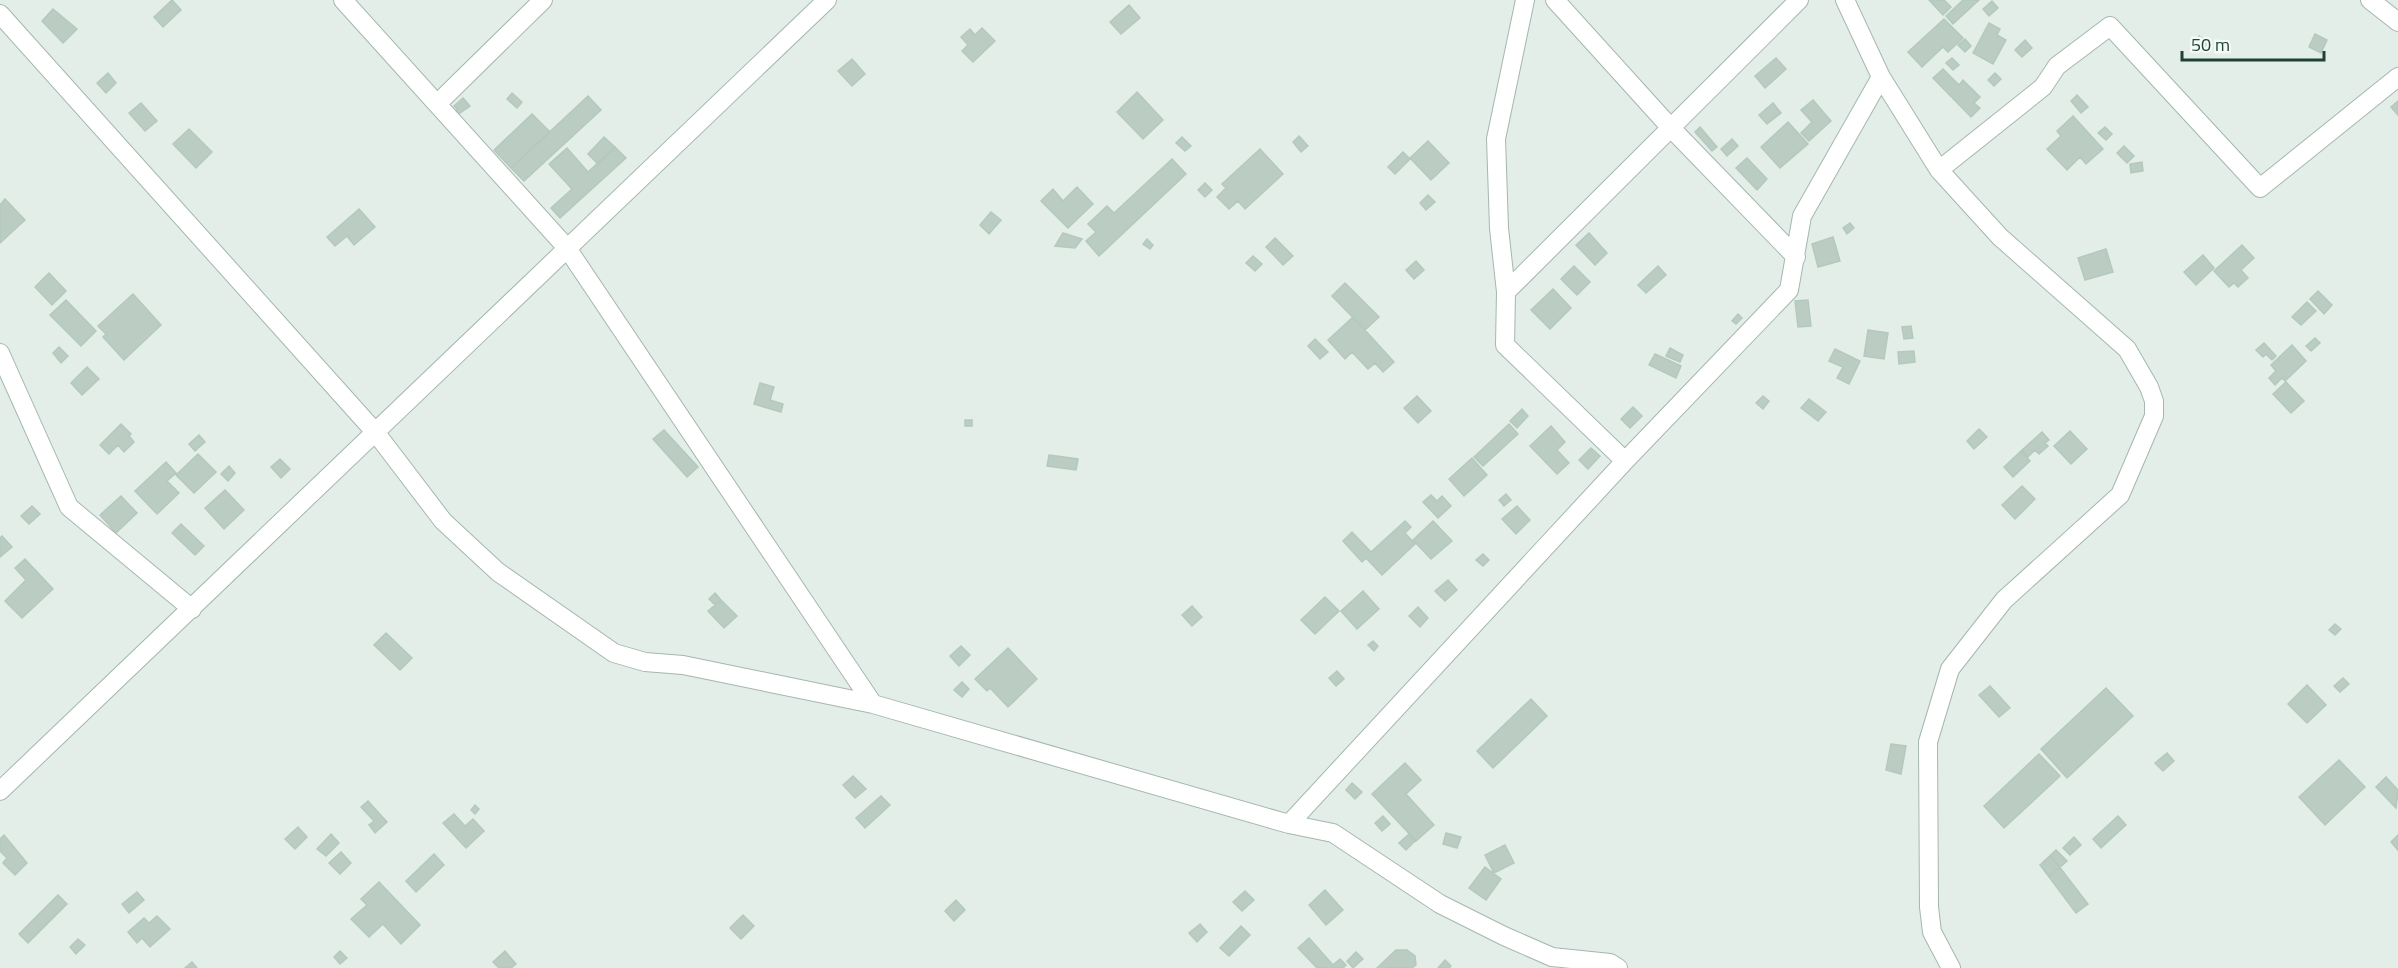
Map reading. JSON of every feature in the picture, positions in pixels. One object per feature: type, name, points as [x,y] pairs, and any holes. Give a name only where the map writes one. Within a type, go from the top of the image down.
[{"type":"street","points":[[343,0],[567,248],[873,705]]},
{"type":"street","points":[[437,104],[543,0]]},
{"type":"street","points":[[0,791],[827,0]]},
{"type":"street","points":[[1526,0],[1496,139],[1499,228],[1506,292],[1505,345],[1625,461]]},
{"type":"street","points":[[1554,0],[1670,127],[1796,257]]},
{"type":"street","points":[[1506,292],[1799,0]]},
{"type":"street","points":[[1845,0],[1881,77],[1939,170],[2000,237],[2127,349],[2149,387],[2154,401],[2154,416],[2120,495],[2004,600],[1950,669],[1928,742],[1929,907],[1932,932],[1951,968]]},
{"type":"street","points":[[2370,0],[2398,21]]},
{"type":"street","points":[[0,15],[376,433],[443,521],[498,572],[614,653],[645,662],[683,665],[873,705],[1289,824],[1333,833],[1440,904],[1543,953],[1552,957],[1610,963],[1618,968]]},
{"type":"street","points":[[1939,170],[2043,87],[2056,66],[2110,26],[2260,188],[2398,77]]},
{"type":"street","points":[[1289,824],[1625,461],[1789,290],[1802,216],[1881,77]]},
{"type":"street","points":[[0,353],[69,507],[192,609]]},
{"type":"building","points":[[172,0],[181,10],[163,27],[154,17]]},
{"type":"building","points":[[1929,0],[1944,0],[1951,7],[1943,15]]},
{"type":"building","points":[[1963,0],[1979,0],[1953,24],[1946,16]]},
{"type":"building","points":[[1992,1],[1998,8],[1989,16],[1983,9]]},
{"type":"building","points":[[1129,5],[1140,18],[1121,34],[1110,22]]},
{"type":"building","points":[[53,9],[77,29],[63,43],[42,21]]},
{"type":"building","points":[[1944,19],[1963,38],[1948,52],[1943,47],[1922,67],[1908,52]]},
{"type":"building","points":[[1989,23],[2000,29],[1997,35],[2006,40],[1993,64],[1973,53]]},
{"type":"building","points":[[982,28],[995,41],[973,62],[962,51],[968,45],[961,37],[970,29],[975,35]]},
{"type":"building","points":[[2315,34],[2327,40],[2321,53],[2309,47]]},
{"type":"building","points":[[2199,36],[2208,41],[2203,51],[2194,46]]},
{"type":"building","points":[[1965,39],[1971,46],[1965,52],[1958,45]]},
{"type":"building","points":[[2025,40],[2032,48],[2022,57],[2015,50]]},
{"type":"building","points":[[1776,58],[1786,69],[1765,88],[1755,76]]},
{"type":"building","points":[[1952,58],[1959,65],[1953,70],[1946,63]]},
{"type":"building","points":[[852,59],[865,74],[852,86],[838,71]]},
{"type":"building","points":[[1943,69],[1959,85],[1963,80],[1980,97],[1974,103],[1980,108],[1971,117],[1933,78]]},
{"type":"building","points":[[108,73],[116,83],[106,93],[97,83]]},
{"type":"building","points":[[1995,73],[2001,79],[1994,86],[1988,80]]},
{"type":"building","points":[[1137,92],[1163,120],[1143,139],[1117,112]]},
{"type":"building","points":[[512,93],[522,102],[517,108],[507,99]]},
{"type":"building","points":[[2077,95],[2088,107],[2081,113],[2071,101]]},
{"type":"building","points":[[588,96],[601,110],[524,181],[511,168]]},
{"type":"building","points":[[463,98],[470,106],[457,115],[454,112],[457,109],[454,106]]},
{"type":"building","points":[[1813,100],[1831,121],[1809,141],[1801,133],[1812,122],[1801,110]]},
{"type":"building","points":[[2398,101],[2398,115],[2391,107]]},
{"type":"building","points":[[141,103],[157,121],[145,131],[129,113]]},
{"type":"building","points":[[1773,103],[1781,113],[1767,124],[1759,115]]},
{"type":"building","points":[[532,114],[550,132],[511,168],[494,150]]},
{"type":"building","points":[[2073,116],[2103,149],[2086,164],[2080,157],[2067,170],[2047,149],[2061,136],[2057,131]]},
{"type":"building","points":[[1788,122],[1808,144],[1780,168],[1761,147]]},
{"type":"building","points":[[1700,127],[1717,147],[1712,151],[1695,132]]},
{"type":"building","points":[[2105,127],[2112,134],[2106,140],[2098,133]]},
{"type":"building","points":[[189,129],[212,152],[196,168],[173,144]]},
{"type":"building","points":[[1299,136],[1308,146],[1301,152],[1293,142]]},
{"type":"building","points":[[604,137],[615,147],[598,164],[588,154]]},
{"type":"building","points":[[1182,137],[1191,146],[1185,151],[1176,143]]},
{"type":"building","points":[[1732,139],[1738,146],[1727,156],[1721,149]]},
{"type":"building","points":[[1428,141],[1449,163],[1431,180],[1410,158]]},
{"type":"building","points":[[2124,146],[2134,156],[2127,163],[2117,153]]},
{"type":"building","points":[[615,147],[626,158],[560,218],[551,208],[572,189],[549,164],[567,148],[588,172]]},
{"type":"building","points":[[1260,149],[1283,174],[1245,209],[1238,201],[1229,209],[1217,197],[1226,188],[1222,184]]},
{"type":"building","points":[[1403,152],[1410,159],[1395,174],[1388,167]]},
{"type":"building","points":[[1747,158],[1767,179],[1757,190],[1736,168]]},
{"type":"building","points":[[1172,159],[1186,174],[1099,256],[1086,241],[1096,232],[1088,224],[1107,206],[1114,213]]},
{"type":"building","points":[[2142,162],[2143,171],[2131,173],[2130,164]]},
{"type":"building","points":[[1205,183],[1212,190],[1205,197],[1198,190]]},
{"type":"building","points":[[1077,187],[1093,204],[1068,228],[1041,201],[1053,189],[1063,201]]},
{"type":"building","points":[[1428,195],[1435,202],[1426,210],[1420,203]]},
{"type":"building","points":[[5,199],[25,220],[0,243],[0,205]]},
{"type":"building","points":[[359,209],[375,227],[354,245],[347,236],[335,246],[327,237]]},
{"type":"building","points":[[991,212],[1001,220],[989,234],[980,225]]},
{"type":"building","points":[[1850,223],[1854,228],[1847,234],[1843,228]]},
{"type":"building","points":[[1063,233],[1082,239],[1075,248],[1055,246]]},
{"type":"building","points":[[1589,233],[1607,253],[1595,265],[1576,245]]},
{"type":"building","points":[[1833,237],[1840,261],[1818,267],[1812,244]]},
{"type":"building","points":[[1275,238],[1293,256],[1283,265],[1266,247]]},
{"type":"building","points":[[1147,239],[1153,245],[1150,249],[1143,244]]},
{"type":"building","points":[[2242,245],[2254,258],[2241,270],[2248,278],[2238,287],[2234,283],[2229,287],[2214,271]]},
{"type":"building","points":[[2106,249],[2113,272],[2085,280],[2078,258]]},
{"type":"building","points":[[2203,255],[2214,268],[2196,285],[2184,272]]},
{"type":"building","points":[[1253,256],[1262,264],[1255,271],[1246,263]]},
{"type":"building","points":[[1416,261],[1424,270],[1414,279],[1406,270]]},
{"type":"building","points":[[1574,266],[1590,282],[1577,295],[1561,279]]},
{"type":"building","points":[[1658,266],[1666,275],[1646,293],[1638,285]]},
{"type":"building","points":[[49,273],[66,291],[52,305],[35,287]]},
{"type":"building","points":[[1345,283],[1379,317],[1365,330],[1332,296]]},
{"type":"building","points":[[1553,289],[1571,308],[1550,329],[1531,310]]},
{"type":"building","points":[[2318,291],[2332,305],[2324,314],[2310,299]]},
{"type":"building","points":[[133,294],[161,325],[124,360],[103,337],[106,334],[98,326]]},
{"type":"building","points":[[66,300],[96,331],[81,346],[50,315]]},
{"type":"building","points":[[1808,300],[1811,326],[1798,327],[1795,301]]},
{"type":"building","points":[[2307,302],[2316,311],[2301,325],[2292,317]]},
{"type":"building","points":[[1738,314],[1742,318],[1736,324],[1732,321]]},
{"type":"building","points":[[1353,317],[1394,362],[1383,372],[1375,363],[1368,369],[1352,352],[1345,359],[1328,340]]},
{"type":"building","points":[[1911,326],[1913,338],[1904,339],[1902,327]]},
{"type":"building","points":[[1868,330],[1888,333],[1884,359],[1864,356]]},
{"type":"building","points":[[2315,338],[2320,343],[2311,351],[2306,346]]},
{"type":"building","points":[[1315,339],[1328,352],[1320,359],[1308,346]]},
{"type":"building","points":[[2264,343],[2276,356],[2272,360],[2266,354],[2263,357],[2256,350]]},
{"type":"building","points":[[2292,345],[2306,361],[2285,381],[2282,378],[2275,385],[2269,378],[2276,371],[2271,365]]},
{"type":"building","points":[[59,347],[68,356],[61,363],[53,353]]},
{"type":"building","points":[[1670,348],[1683,355],[1680,362],[1666,356]]},
{"type":"building","points":[[1835,349],[1860,361],[1849,384],[1837,378],[1843,367],[1829,361]]},
{"type":"building","points":[[1914,351],[1915,362],[1899,364],[1898,352]]},
{"type":"building","points":[[1655,354],[1681,366],[1676,378],[1649,365]]},
{"type":"building","points":[[87,367],[99,379],[82,395],[71,383]]},
{"type":"building","points":[[2286,382],[2304,401],[2291,413],[2273,394]]},
{"type":"building","points":[[760,383],[774,387],[770,400],[783,404],[781,412],[754,404]]},
{"type":"building","points":[[1417,396],[1431,411],[1418,423],[1404,408]]},
{"type":"building","points":[[1763,396],[1769,401],[1763,409],[1756,403]]},
{"type":"building","points":[[1809,399],[1826,412],[1818,421],[1801,408]]},
{"type":"building","points":[[1633,407],[1642,416],[1630,428],[1621,419]]},
{"type":"building","points":[[1522,409],[1528,416],[1517,428],[1510,421]]},
{"type":"building","points":[[965,420],[972,420],[972,426],[965,426]]},
{"type":"building","points":[[121,424],[131,434],[129,436],[134,442],[124,452],[118,445],[109,454],[100,445]]},
{"type":"building","points":[[1509,424],[1518,434],[1483,466],[1474,457]]},
{"type":"building","points":[[1551,426],[1565,442],[1557,450],[1569,463],[1557,474],[1530,446]]},
{"type":"building","points":[[1979,429],[1987,437],[1974,449],[1967,441]]},
{"type":"building","points":[[664,430],[698,467],[687,477],[653,439]]},
{"type":"building","points":[[2070,431],[2087,449],[2071,464],[2054,446]]},
{"type":"building","points":[[2042,432],[2049,440],[2045,443],[2048,446],[2039,454],[2035,450],[2028,457],[2022,450]]},
{"type":"building","points":[[199,435],[205,442],[195,451],[189,444]]},
{"type":"building","points":[[1591,448],[1600,456],[1588,469],[1579,460]]},
{"type":"building","points":[[2021,451],[2030,461],[2013,477],[2004,467]]},
{"type":"building","points":[[198,454],[216,472],[194,493],[176,475]]},
{"type":"building","points":[[1049,455],[1078,459],[1076,470],[1047,466]]},
{"type":"building","points":[[1472,458],[1487,475],[1464,496],[1449,479]]},
{"type":"building","points":[[280,459],[290,469],[281,478],[271,467]]},
{"type":"building","points":[[166,462],[176,473],[167,481],[179,493],[157,514],[135,491]]},
{"type":"building","points":[[229,466],[235,473],[228,481],[221,474]]},
{"type":"building","points":[[2022,486],[2035,499],[2015,519],[2002,505]]},
{"type":"building","points":[[225,490],[244,510],[224,529],[205,508]]},
{"type":"building","points":[[1506,494],[1511,500],[1504,506],[1499,500]]},
{"type":"building","points":[[1431,495],[1437,501],[1442,496],[1451,506],[1438,518],[1423,502]]},
{"type":"building","points":[[121,496],[137,513],[116,533],[100,515]]},
{"type":"building","points":[[32,506],[40,514],[29,524],[21,516]]},
{"type":"building","points":[[1517,506],[1530,520],[1516,534],[1502,519]]},
{"type":"building","points":[[1405,521],[1411,527],[1405,533],[1415,544],[1382,575],[1366,558],[1362,562],[1343,541],[1352,532],[1371,552]]},
{"type":"building","points":[[1433,521],[1452,541],[1431,559],[1413,540]]},
{"type":"building","points":[[181,524],[204,546],[195,555],[172,533]]},
{"type":"building","points":[[2,536],[12,547],[0,557],[0,538]]},
{"type":"building","points":[[1483,554],[1489,560],[1483,566],[1476,560]]},
{"type":"building","points":[[25,559],[53,589],[22,618],[5,601],[26,580],[15,568]]},
{"type":"building","points":[[1448,580],[1457,590],[1445,601],[1435,591]]},
{"type":"building","points":[[1363,591],[1379,609],[1357,629],[1341,611]]},
{"type":"building","points":[[715,593],[721,600],[715,605],[709,599]]},
{"type":"building","points":[[1325,597],[1339,611],[1315,634],[1301,620]]},
{"type":"building","points":[[721,600],[737,616],[724,628],[708,611]]},
{"type":"building","points":[[1192,606],[1202,617],[1192,626],[1182,615]]},
{"type":"building","points":[[1418,607],[1428,618],[1420,627],[1409,616]]},
{"type":"building","points":[[2335,624],[2341,629],[2335,635],[2329,630]]},
{"type":"building","points":[[386,633],[412,658],[400,670],[374,645]]},
{"type":"building","points":[[1373,641],[1378,646],[1374,651],[1368,645]]},
{"type":"building","points":[[961,646],[970,655],[959,666],[950,656]]},
{"type":"building","points":[[1008,648],[1037,679],[1008,707],[990,688],[987,691],[975,679]]},
{"type":"building","points":[[1337,671],[1344,679],[1336,686],[1329,678]]},
{"type":"building","points":[[2343,678],[2349,684],[2340,692],[2334,686]]},
{"type":"building","points":[[962,682],[969,689],[962,697],[954,690]]},
{"type":"building","points":[[2307,685],[2326,705],[2307,723],[2288,704]]},
{"type":"building","points":[[1990,686],[2010,708],[1999,717],[1979,695]]},
{"type":"building","points":[[2106,688],[2133,716],[2067,778],[2041,749]]},
{"type":"building","points":[[1531,699],[1547,716],[1493,768],[1477,751]]},
{"type":"building","points":[[1891,744],[1906,746],[1901,774],[1886,770]]},
{"type":"building","points":[[2167,753],[2174,761],[2163,771],[2155,763]]},
{"type":"building","points":[[2039,754],[2060,776],[2004,828],[1984,806]]},
{"type":"building","points":[[2339,760],[2365,787],[2325,825],[2299,797]]},
{"type":"building","points":[[1405,763],[1421,780],[1406,794],[1434,825],[1416,841],[1372,794]]},
{"type":"building","points":[[853,776],[866,789],[855,798],[843,785]]},
{"type":"building","points":[[2386,777],[2398,790],[2396,808],[2376,787]]},
{"type":"building","points":[[1352,783],[1362,792],[1355,799],[1346,790]]},
{"type":"building","points":[[881,796],[890,805],[865,828],[856,818]]},
{"type":"building","points":[[368,801],[387,822],[375,833],[369,825],[374,821],[361,807]]},
{"type":"building","points":[[475,805],[479,809],[475,814],[471,810]]},
{"type":"building","points":[[454,814],[465,826],[473,819],[484,831],[466,848],[443,823]]},
{"type":"building","points":[[1383,816],[1390,824],[1382,831],[1375,823]]},
{"type":"building","points":[[2118,816],[2126,825],[2101,848],[2093,839]]},
{"type":"building","points":[[298,827],[307,837],[295,849],[285,839]]},
{"type":"building","points":[[1446,833],[1461,837],[1457,848],[1443,844]]},
{"type":"building","points":[[331,834],[339,843],[326,856],[317,849]]},
{"type":"building","points":[[1409,834],[1415,841],[1406,850],[1399,843]]},
{"type":"building","points":[[4,835],[27,863],[15,875],[3,863],[7,858],[0,851],[0,839]]},
{"type":"building","points":[[2398,835],[2398,850],[2391,842]]},
{"type":"building","points":[[2074,837],[2081,845],[2070,855],[2063,848]]},
{"type":"building","points":[[1505,845],[1514,863],[1494,873],[1485,855]]},
{"type":"building","points":[[2056,850],[2067,861],[2050,876],[2040,865]]},
{"type":"building","points":[[341,852],[351,863],[340,874],[329,863]]},
{"type":"building","points":[[434,854],[444,865],[416,892],[406,881]]},
{"type":"building","points":[[2051,856],[2088,904],[2076,913],[2040,865]]},
{"type":"building","points":[[1485,867],[1501,879],[1486,900],[1469,888]]},
{"type":"building","points":[[379,882],[420,925],[401,944],[383,924],[369,937],[351,919],[367,905],[361,899]]},
{"type":"building","points":[[1325,890],[1343,910],[1326,925],[1309,905]]},
{"type":"building","points":[[1245,891],[1254,900],[1242,911],[1233,902]]},
{"type":"building","points":[[137,892],[144,900],[129,913],[122,904]]},
{"type":"building","points":[[58,895],[67,904],[28,943],[19,934]]},
{"type":"building","points":[[956,900],[965,910],[954,921],[945,911]]},
{"type":"building","points":[[743,915],[754,926],[741,939],[730,928]]},
{"type":"building","points":[[157,916],[170,929],[150,947],[142,938],[137,943],[128,932],[144,918],[149,923]]},
{"type":"building","points":[[1200,924],[1207,932],[1197,942],[1189,933]]},
{"type":"building","points":[[1241,926],[1250,935],[1229,956],[1220,948]]},
{"type":"building","points":[[1309,938],[1333,965],[1340,959],[1346,965],[1343,968],[1317,968],[1298,948]]},
{"type":"building","points":[[78,939],[85,945],[76,954],[70,947]]},
{"type":"building","points":[[1396,950],[1407,950],[1415,956],[1416,965],[1412,968],[1377,968]]},
{"type":"building","points":[[340,951],[347,958],[340,964],[334,957]]},
{"type":"building","points":[[505,951],[516,964],[511,968],[499,968],[493,962]]},
{"type":"building","points":[[1356,952],[1363,959],[1353,968],[1347,961]]},
{"type":"building","points":[[1445,960],[1451,966],[1438,968]]},
{"type":"building","points":[[192,962],[197,968],[185,968]]}]
